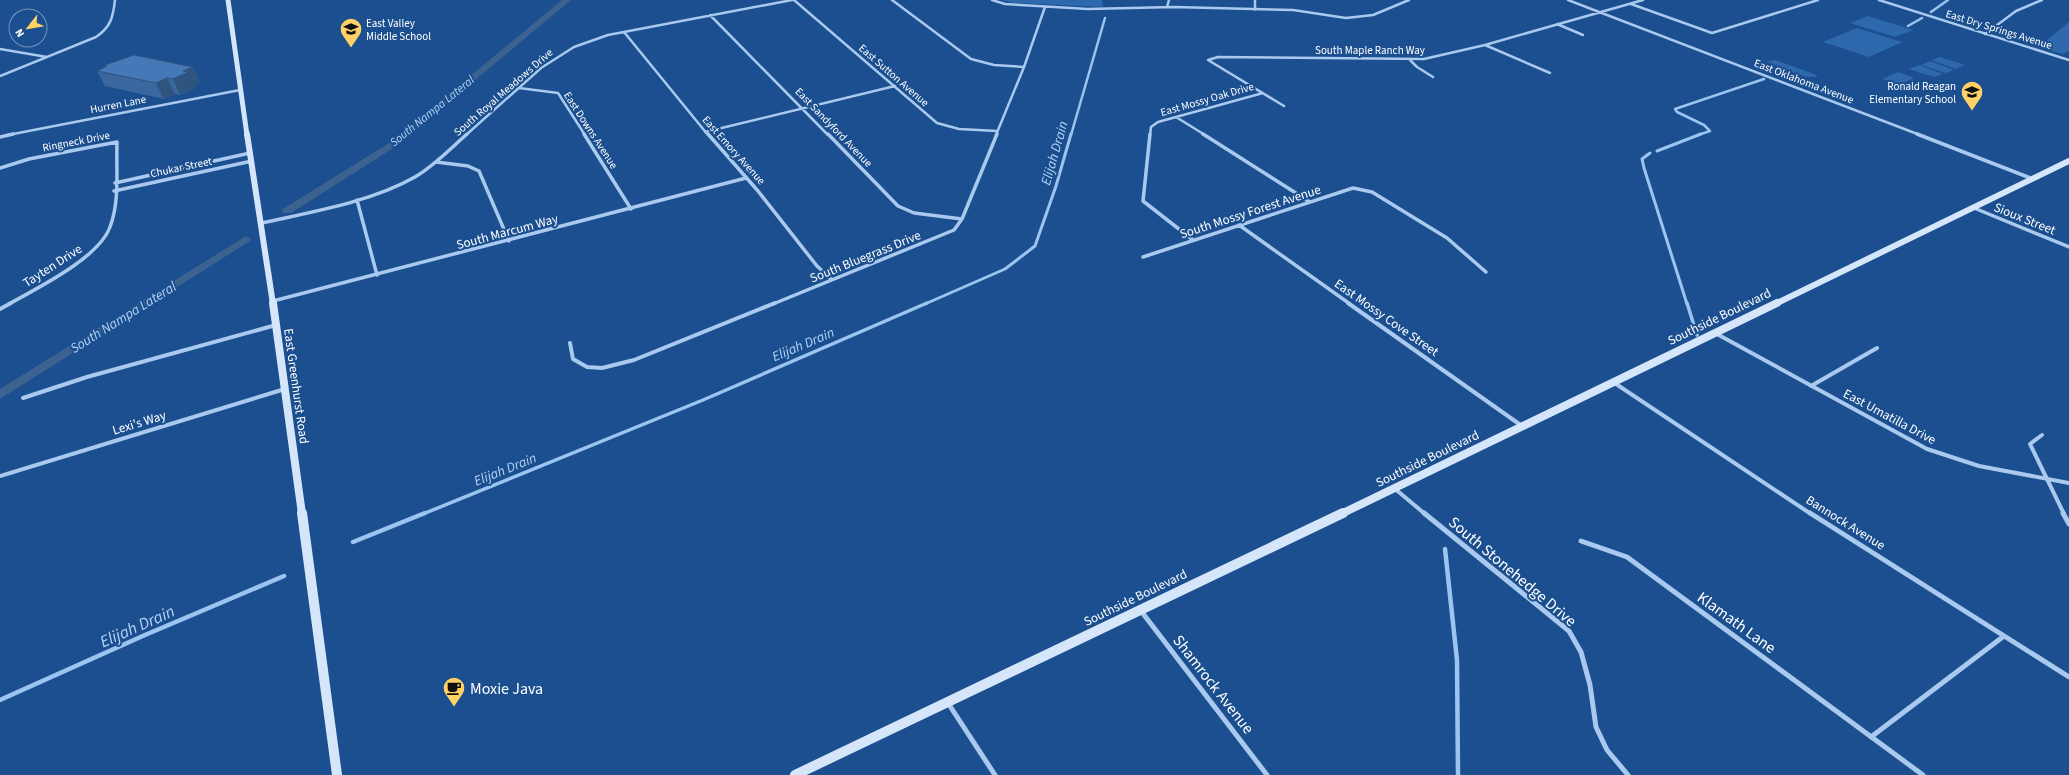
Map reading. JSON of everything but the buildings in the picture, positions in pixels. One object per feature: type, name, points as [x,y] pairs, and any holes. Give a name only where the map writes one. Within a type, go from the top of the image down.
[{"type":"main road","name":"East Greenhurst Road","points":[[228,0],[240,90],[277,324],[337,775]]},
{"type":"main road","name":"Southside Boulevard","points":[[795,775],[1523,426],[2069,161]]},
{"type":"street","points":[[0,76],[96,37],[112,24],[116,0]]},
{"type":"street","name":"South Royal Meadows Drive","points":[[262,223],[357,200],[415,177],[436,162],[541,68],[574,47],[624,32],[793,0]]},
{"type":"street","name":"East Sutton Avenue","points":[[793,0],[937,123],[946,127],[969,131],[998,131]]},
{"type":"street","points":[[892,0],[971,59],[994,65],[1024,67]]},
{"type":"street","points":[[992,0],[1005,4],[1088,9],[1168,7],[1294,10],[1339,17],[1360,18],[1373,15],[1409,0]]},
{"type":"street","points":[[1168,7],[1169,0]]},
{"type":"street","points":[[1255,0],[1255,10]]},
{"type":"street","name":"East Oklahoma Avenue","points":[[1568,0],[2033,179]]},
{"type":"street","name":"South Maple Ranch Way","points":[[1263,93],[1208,60],[1218,57],[1410,60],[1439,57],[1642,0]]},
{"type":"street","points":[[1631,4],[1712,33],[1818,0]]},
{"type":"street","name":"East Dry Springs Avenue","points":[[1879,0],[2069,60]]},
{"type":"street","points":[[1985,34],[2016,11],[2042,0]]},
{"type":"street","name":"South Bluegrass Drive","points":[[570,343],[573,359],[587,367],[602,368],[634,360],[954,230],[962,219],[998,131],[1024,67],[1045,7]]},
{"type":"street","name":"East Sandyford Avenue","points":[[710,15],[898,206],[920,214],[962,219]]},
{"type":"street","points":[[1556,24],[1583,35]]},
{"type":"street","name":"East Emory Avenue","points":[[624,32],[705,132],[758,191],[817,266],[831,279]]},
{"type":"street","points":[[1485,45],[1550,73]]},
{"type":"street","points":[[0,49],[48,57]]},
{"type":"street","points":[[1410,60],[1417,68],[1433,77]]},
{"type":"street","points":[[705,132],[895,86]]},
{"type":"street","name":"East Downs Avenue","points":[[519,88],[558,93],[631,209]]},
{"type":"street","name":"Hurren Lane","points":[[0,137],[240,90]]},
{"type":"street","points":[[1263,93],[1284,106]]},
{"type":"street","name":"East Mossy Oak Drive","points":[[1193,240],[1143,201],[1150,127],[1158,122],[1263,93]]},
{"type":"street","points":[[1176,117],[1310,202]]},
{"type":"street","name":"Ringneck Drive","points":[[0,168],[29,159],[117,142],[115,183]]},
{"type":"street","name":"Chukar Street","points":[[115,183],[251,157]]},
{"type":"street","name":"Chukar Street","points":[[114,191],[251,157]]},
{"type":"street","points":[[436,162],[468,166],[479,171],[509,241]]},
{"type":"street","name":"South Marcum Way","points":[[273,301],[509,241],[746,178]]},
{"type":"street","name":"Tayten Drive","points":[[0,309],[77,263],[104,241],[110,228],[115,183]]},
{"type":"street","name":"South Mossy Forest Avenue","points":[[1143,256],[1353,188],[1364,189],[1447,238],[1486,272]]},
{"type":"street","points":[[357,200],[377,275]]},
{"type":"street","name":"Sioux Street","points":[[1973,208],[2069,247]]},
{"type":"street","name":"East Mossy Cove Street","points":[[1239,225],[1523,426]]},
{"type":"street","points":[[23,398],[87,377],[277,324]]},
{"type":"street","name":"East Umatilla Drive","points":[[1714,333],[1892,431],[1951,459],[1977,466],[2069,483]]},
{"type":"street","points":[[1811,386],[1877,348]]},
{"type":"street","name":"Bannock Avenue","points":[[1613,382],[1763,483],[2069,677]]},
{"type":"street","name":"Lexi's Way","points":[[0,476],[286,389]]},
{"type":"street","points":[[2042,435],[2030,444],[2069,524]]},
{"type":"street","name":"South Stonehedge Drive","points":[[1394,488],[1569,631],[1581,652],[1590,685],[1596,727],[1606,750],[1628,775]]},
{"type":"street","name":"Klamath Lane","points":[[1581,541],[1627,557],[1923,775]]},
{"type":"street","name":"Shamrock Avenue","points":[[1139,609],[1267,775]]},
{"type":"street","points":[[1872,737],[2004,636]]},
{"type":"street","points":[[947,702],[995,775]]},
{"type":"shaded area","points":[[1001,0],[1102,0],[1103,7],[1015,3]]},
{"type":"shaded area","points":[[1868,16],[1913,30],[1895,37],[1850,23]]},
{"type":"shaded area","points":[[2069,22],[2069,51],[2062,54],[2039,47]]},
{"type":"shaded area","points":[[1857,28],[1902,42],[1869,57],[1823,42]]},
{"type":"shaded area","points":[[1940,57],[1965,65],[1956,69],[1931,60]]},
{"type":"shaded area","points":[[1775,60],[1814,74],[1818,77],[1806,77],[1767,62]]},
{"type":"shaded area","points":[[1930,61],[1954,70],[1945,73],[1921,65]]},
{"type":"shaded area","points":[[1919,65],[1943,74],[1934,77],[1909,69]]},
{"type":"shaded area","points":[[1898,72],[1914,78],[1898,85],[1882,79]]},
{"type":"waterway","name":"South Nampa Lateral","points":[[287,211],[392,145],[567,0]]},
{"type":"waterway","points":[[1931,12],[1948,0]]},
{"type":"waterway","name":"Elijah Drain","points":[[1071,135],[1105,18]]},
{"type":"waterway","points":[[1908,26],[1922,18]]},
{"type":"waterway","points":[[1701,134],[1710,131],[1704,125],[1677,112],[1675,109],[1764,79]]},
{"type":"waterway","name":"Elijah Drain","points":[[925,304],[1005,269],[1035,246],[1056,186],[1071,134]]},
{"type":"waterway","points":[[1657,151],[1701,134]]},
{"type":"waterway","points":[[1650,153],[1642,159],[1644,168],[1687,304]]},
{"type":"waterway","name":"South Nampa Lateral","points":[[0,395],[246,239]]},
{"type":"waterway","name":"Elijah Drain","points":[[423,514],[703,400],[927,303]]},
{"type":"waterway","points":[[1687,303],[1697,335]]},
{"type":"waterway","name":"Elijah Drain","points":[[353,542],[425,513]]},
{"type":"waterway","points":[[1445,549],[1457,660],[1458,775]]},
{"type":"waterway","name":"Elijah Drain","points":[[0,700],[145,635],[284,576]]},
{"type":"place","name":"East Valley Middle School","points":[[351,48]]},
{"type":"place","name":"Ronald Reagan Elementary School","points":[[1972,112]]},
{"type":"place","name":"Moxie Java","points":[[454,708]]}]
